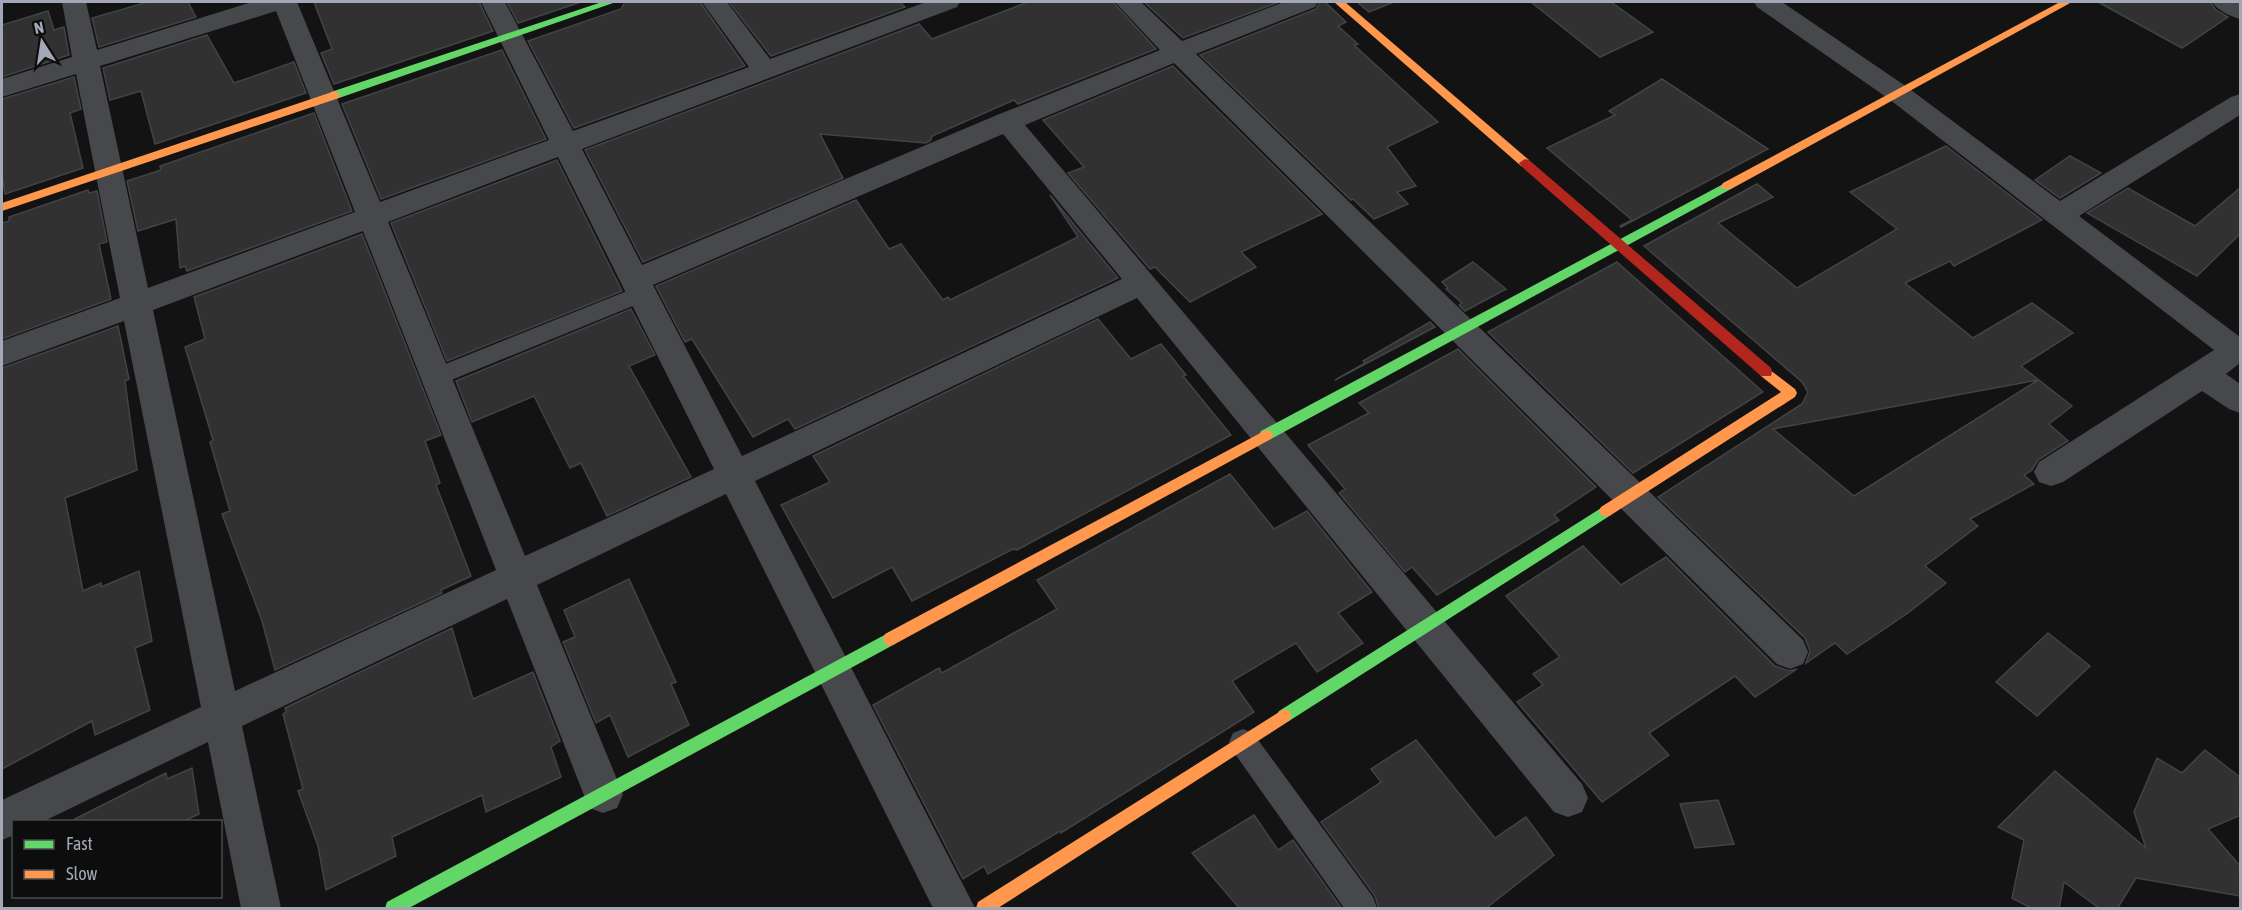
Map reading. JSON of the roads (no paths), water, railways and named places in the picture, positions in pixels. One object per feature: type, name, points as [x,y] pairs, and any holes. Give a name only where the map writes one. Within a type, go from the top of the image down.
[{"type":"street","points":[[74,2],[107,171],[261,909]]},
{"type":"street","points":[[2,88],[277,2]]},
{"type":"street","points":[[285,2],[603,794]]},
{"type":"street","points":[[493,2],[955,909]]},
{"type":"street","points":[[2,207],[611,2]]},
{"type":"street","points":[[714,2],[765,70]]},
{"type":"street","points":[[1127,2],[1790,652]]},
{"type":"street","points":[[639,287],[1007,121],[1177,51],[1306,2]]},
{"type":"street","points":[[984,909],[1790,393],[1620,243],[1339,2]]},
{"type":"street","points":[[1766,2],[1898,93],[2236,350],[2202,375],[2051,472]]},
{"type":"street","points":[[393,909],[2067,2]]},
{"type":"street","points":[[2224,2],[2241,11]]},
{"type":"street","points":[[2,354],[765,70],[933,4]]},
{"type":"street","points":[[2059,215],[2241,103]]},
{"type":"street","points":[[1007,121],[1267,435],[1428,624],[1568,798]]},
{"type":"street","points":[[2,820],[1141,283]]},
{"type":"street","points":[[2202,375],[2241,400]]},
{"type":"lane","points":[[436,377],[639,287]]},
{"type":"lane","points":[[1243,742],[1362,909]]}]
